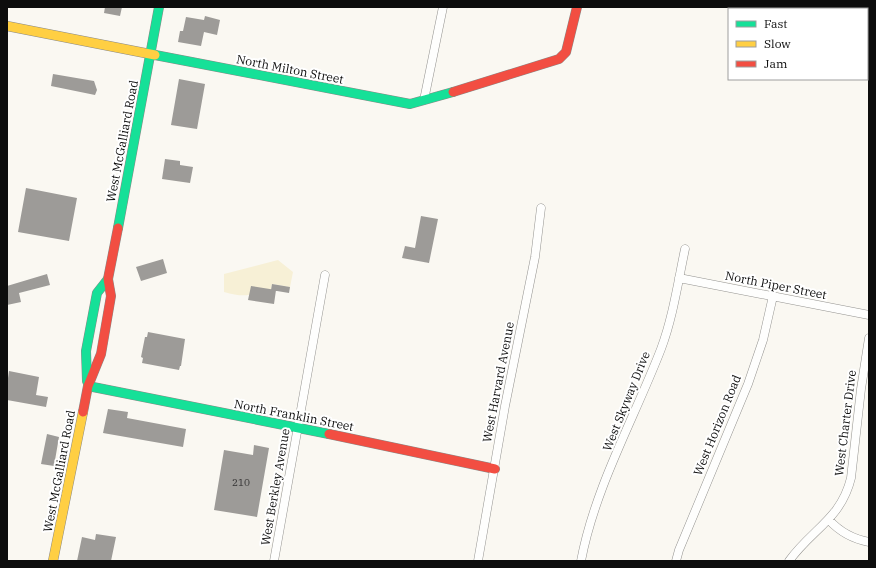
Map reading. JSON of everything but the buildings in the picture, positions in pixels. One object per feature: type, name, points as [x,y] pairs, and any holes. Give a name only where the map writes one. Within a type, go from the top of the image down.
[{"type":"street","name":"West McGalliard Road","points":[[53,561],[88,386],[101,354],[111,296],[108,279],[159,7]]},
{"type":"street","points":[[424,100],[443,7]]},
{"type":"street","name":"North Milton Street","points":[[7,26],[405,103],[424,100],[553,61],[563,56],[568,46],[574,7]]},
{"type":"street","name":"West Harvard Avenue","points":[[478,561],[505,406],[535,256],[542,208]]},
{"type":"street","name":"West Skyway Drive","points":[[581,561],[599,496],[661,347],[672,310],[685,248]]},
{"type":"street","name":"West Berkley Avenue","points":[[274,561],[325,275]]},
{"type":"street","name":"North Piper Street","points":[[679,278],[869,315]]},
{"type":"street","name":"West McGalliard Road","points":[[88,386],[87,345],[97,293],[108,279]]},
{"type":"street","name":"West Horizon Road","points":[[676,561],[679,550],[748,384],[763,340],[773,296]]},
{"type":"street","name":"West Charter Drive","points":[[789,561],[802,545],[829,520],[839,508],[845,495],[851,478],[861,390],[869,338]]},
{"type":"street","name":"North Franklin Street","points":[[88,386],[298,427],[495,469]]},
{"type":"street","points":[[829,520],[835,527],[847,535],[869,542]]},
{"type":"sand","points":[[278,260],[293,272],[290,287],[272,284],[271,290],[248,295],[237,295],[224,292],[224,274]]},
{"type":"traffic: fast","points":[[118,228],[159,7]]},
{"type":"traffic: fast","points":[[155,55],[410,104],[453,92]]},
{"type":"traffic: fast","points":[[87,381],[86,351],[97,293],[108,279]]},
{"type":"traffic: fast","points":[[88,386],[329,434]]},
{"type":"traffic: slow","points":[[7,26],[155,55]]},
{"type":"traffic: slow","points":[[53,561],[83,412]]},
{"type":"traffic: jam","points":[[453,92],[559,59],[566,52],[577,7]]},
{"type":"traffic: jam","points":[[83,412],[88,386],[101,354],[111,296],[108,279],[118,228]]},
{"type":"traffic: jam","points":[[329,434],[495,469]]}]
